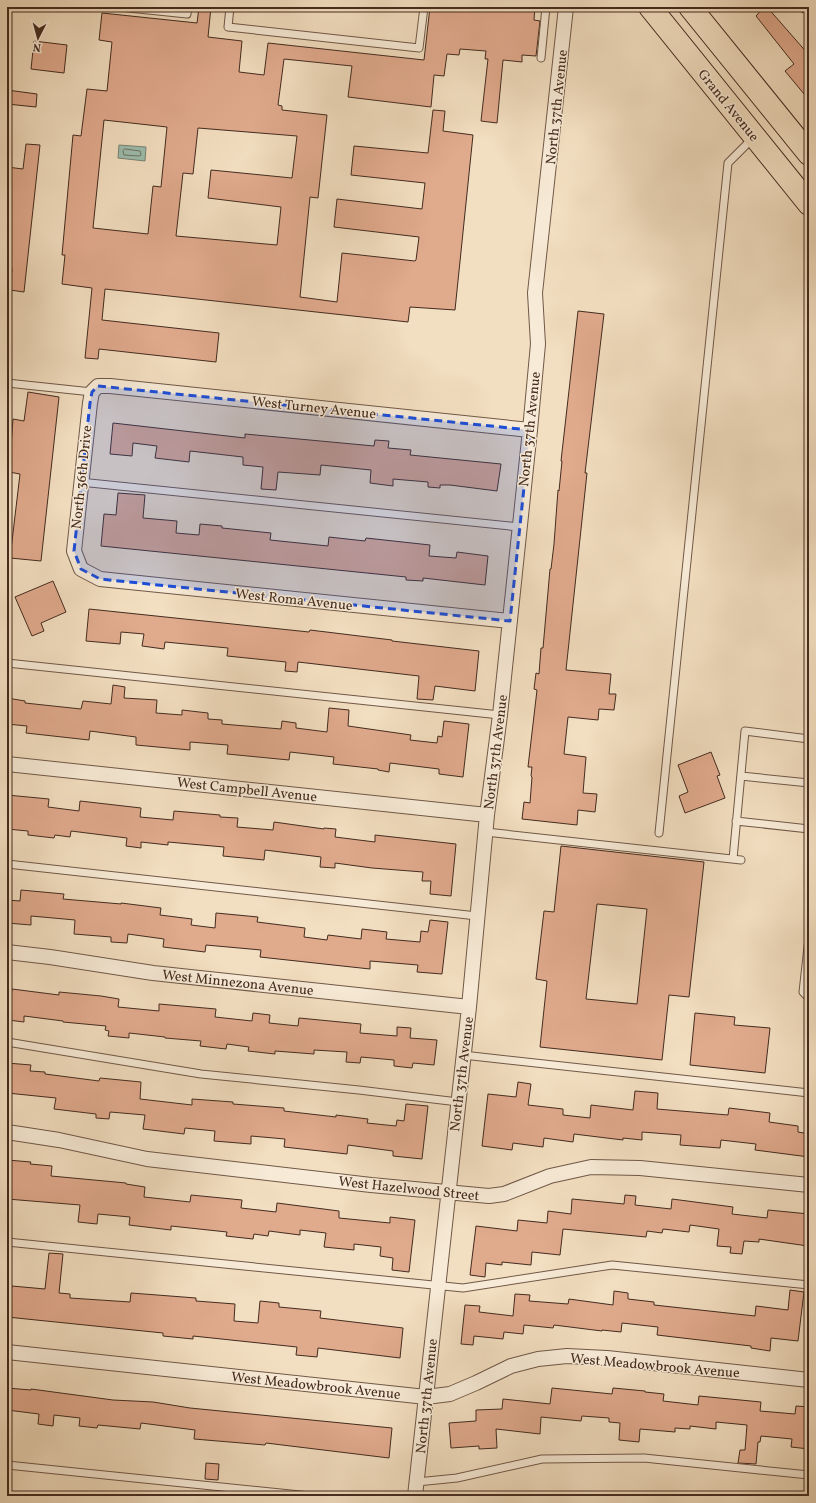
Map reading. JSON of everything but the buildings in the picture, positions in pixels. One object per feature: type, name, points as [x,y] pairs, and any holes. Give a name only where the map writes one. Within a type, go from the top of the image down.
[{"type":"highway","name":"Grand Avenue","points":[[650,7],[809,204]]},
{"type":"highway","points":[[690,7],[809,154]]},
{"type":"street","name":"North 37th Avenue","points":[[415,1496],[530,430],[538,344],[535,293],[566,7]]},
{"type":"street","name":"West Turney Avenue","points":[[95,389],[110,386],[530,430]]},
{"type":"street","name":"North 36th Drive","points":[[81,569],[74,551],[80,482],[95,389]]},
{"type":"street","name":"West Roma Avenue","points":[[81,569],[100,580],[510,621]]},
{"type":"street","name":"West Campbell Avenue","points":[[7,764],[488,815]]},
{"type":"street","name":"West Minnezona Avenue","points":[[7,952],[161,974],[469,1006]]},
{"type":"street","name":"West Hazelwood Street","points":[[7,1132],[59,1140],[147,1159],[448,1193],[489,1196],[504,1194],[550,1176],[591,1167],[640,1168],[809,1185]]},
{"type":"street","name":"West Meadowbrook Avenue","points":[[7,1352],[426,1397],[450,1394],[511,1366],[538,1359],[566,1356],[607,1358],[809,1380]]},
{"type":"lane","points":[[123,7],[187,14],[188,7]]},
{"type":"lane","points":[[230,7],[228,27],[419,48],[424,7]]},
{"type":"lane","points":[[541,58],[546,7]]},
{"type":"lane","points":[[659,833],[728,163],[755,137]]},
{"type":"lane","points":[[7,383],[95,389]]},
{"type":"lane","points":[[80,482],[519,527]]},
{"type":"lane","points":[[7,663],[500,715]]},
{"type":"lane","points":[[486,832],[737,859],[736,821],[745,731],[809,739]]},
{"type":"lane","points":[[740,776],[809,783]]},
{"type":"lane","points":[[736,821],[809,829]]},
{"type":"lane","points":[[7,864],[477,916]]},
{"type":"lane","points":[[809,938],[803,992],[809,998]]},
{"type":"lane","points":[[7,1042],[201,1074],[351,1089],[458,1102]]},
{"type":"lane","points":[[463,1055],[809,1093]]},
{"type":"lane","points":[[7,1242],[438,1287],[463,1288],[612,1265],[809,1285]]},
{"type":"lane","points":[[417,1482],[457,1478],[542,1459],[644,1458],[809,1475]]},
{"type":"lane","points":[[7,1465],[310,1496]]},
{"type":"highlighted area","points":[[98,386],[530,430],[510,621],[100,579],[81,569],[74,551],[90,403],[92,392]]},
{"type":"water","points":[[119,145],[146,147],[145,161],[118,158]]},
{"type":"railway","points":[[799,7],[809,19]]}]
